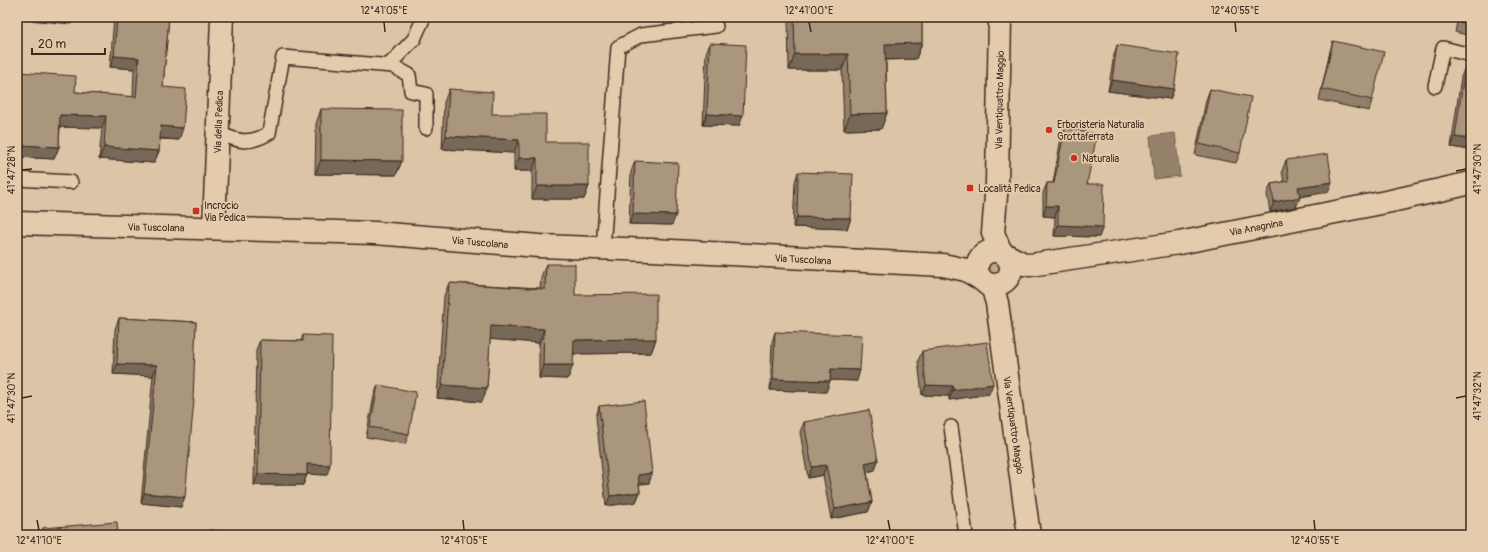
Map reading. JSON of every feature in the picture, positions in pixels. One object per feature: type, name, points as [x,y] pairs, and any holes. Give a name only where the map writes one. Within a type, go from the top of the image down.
[{"type":"main road","name":"Via della Pedica","points":[[214,228],[222,17]]},
{"type":"main road","name":"Via Ventiquattro Maggio","points":[[1000,17],[997,183],[993,233],[994,268],[1029,535]]},
{"type":"main road","name":"Via Anagnina","points":[[994,268],[1039,264],[1178,243],[1391,201],[1471,183]]},
{"type":"main road","name":"Via Tuscolana","points":[[17,223],[375,233],[539,246],[994,268]]},
{"type":"lane","points":[[389,65],[414,39],[424,17]]},
{"type":"lane","points":[[603,248],[618,47],[641,35],[716,26]]},
{"type":"lane","points":[[1435,86],[1443,48],[1471,55]]},
{"type":"lane","points":[[217,132],[235,140],[256,140],[269,133],[283,57],[393,66],[409,74],[411,91],[426,94],[426,128]]},
{"type":"lane","points":[[17,180],[71,182]]},
{"type":"lane","points":[[951,427],[966,535]]},
{"type":"shaded area","points":[[1175,133],[1180,176],[1154,179],[1150,136]]},
{"type":"shaded area","points":[[993,253],[1009,268],[1007,277],[999,283],[979,267],[984,257]]},
{"type":"building","points":[[117,17],[169,17],[163,87],[186,89],[183,128],[161,126],[159,151],[104,147],[106,116],[60,115],[59,147],[18,145],[19,114],[17,114],[17,72],[76,76],[75,92],[136,97],[139,58],[114,56]]},
{"type":"building","points":[[794,17],[922,17],[922,43],[885,44],[887,113],[850,114],[848,54],[795,54]]},
{"type":"building","points":[[1459,17],[1471,17],[1471,24],[1458,22]]},
{"type":"building","points":[[1333,41],[1384,52],[1372,100],[1322,89]]},
{"type":"building","points":[[710,43],[746,45],[743,116],[707,114]]},
{"type":"building","points":[[1117,45],[1179,54],[1174,89],[1112,80]]},
{"type":"building","points":[[1465,67],[1471,68],[1471,139],[1455,137]]},
{"type":"building","points":[[449,89],[493,92],[492,114],[546,114],[546,142],[589,142],[589,186],[537,186],[537,158],[519,158],[519,140],[446,136]]},
{"type":"building","points":[[1210,89],[1251,97],[1240,153],[1199,144]]},
{"type":"building","points":[[321,109],[402,110],[402,161],[321,160]]},
{"type":"building","points":[[1065,128],[1097,134],[1087,184],[1104,184],[1103,227],[1058,225],[1058,206],[1046,206],[1047,183],[1054,183]]},
{"type":"building","points":[[1328,154],[1332,182],[1298,187],[1300,197],[1274,202],[1271,184],[1289,181],[1286,160]]},
{"type":"building","points":[[635,161],[678,163],[676,215],[633,214]]},
{"type":"building","points":[[798,172],[853,174],[851,218],[797,217]]},
{"type":"building","points":[[546,264],[575,264],[575,295],[656,294],[656,339],[574,340],[573,365],[543,365],[544,329],[491,326],[487,388],[442,385],[449,283],[545,289]]},
{"type":"building","points":[[119,318],[196,322],[194,400],[185,497],[144,493],[157,365],[117,364]]},
{"type":"building","points":[[775,332],[862,335],[860,370],[831,369],[830,381],[773,379]]},
{"type":"building","points":[[303,335],[332,336],[330,465],[307,464],[307,475],[258,474],[260,340],[303,341]]},
{"type":"building","points":[[987,342],[993,384],[953,390],[953,386],[926,385],[922,351]]},
{"type":"building","points":[[378,385],[416,392],[409,434],[370,427]]},
{"type":"building","points":[[644,401],[652,473],[638,475],[640,492],[610,496],[599,406]]},
{"type":"building","points":[[869,410],[878,460],[865,463],[872,502],[835,509],[826,465],[812,467],[804,422]]},
{"type":"building","points":[[117,522],[118,535],[43,535],[43,528]]},
{"type":"building","points":[[209,530],[256,532],[256,535],[209,535]]},
{"type":"place","name":"Erboristeria Naturalia Grottaferrata","points":[[1049,130]]},
{"type":"place","name":"Naturalia","points":[[1074,158]]},
{"type":"place","name":"Località Pedica","points":[[970,188]]},
{"type":"place","name":"Incrocio Via Pedica","points":[[196,211]]}]
